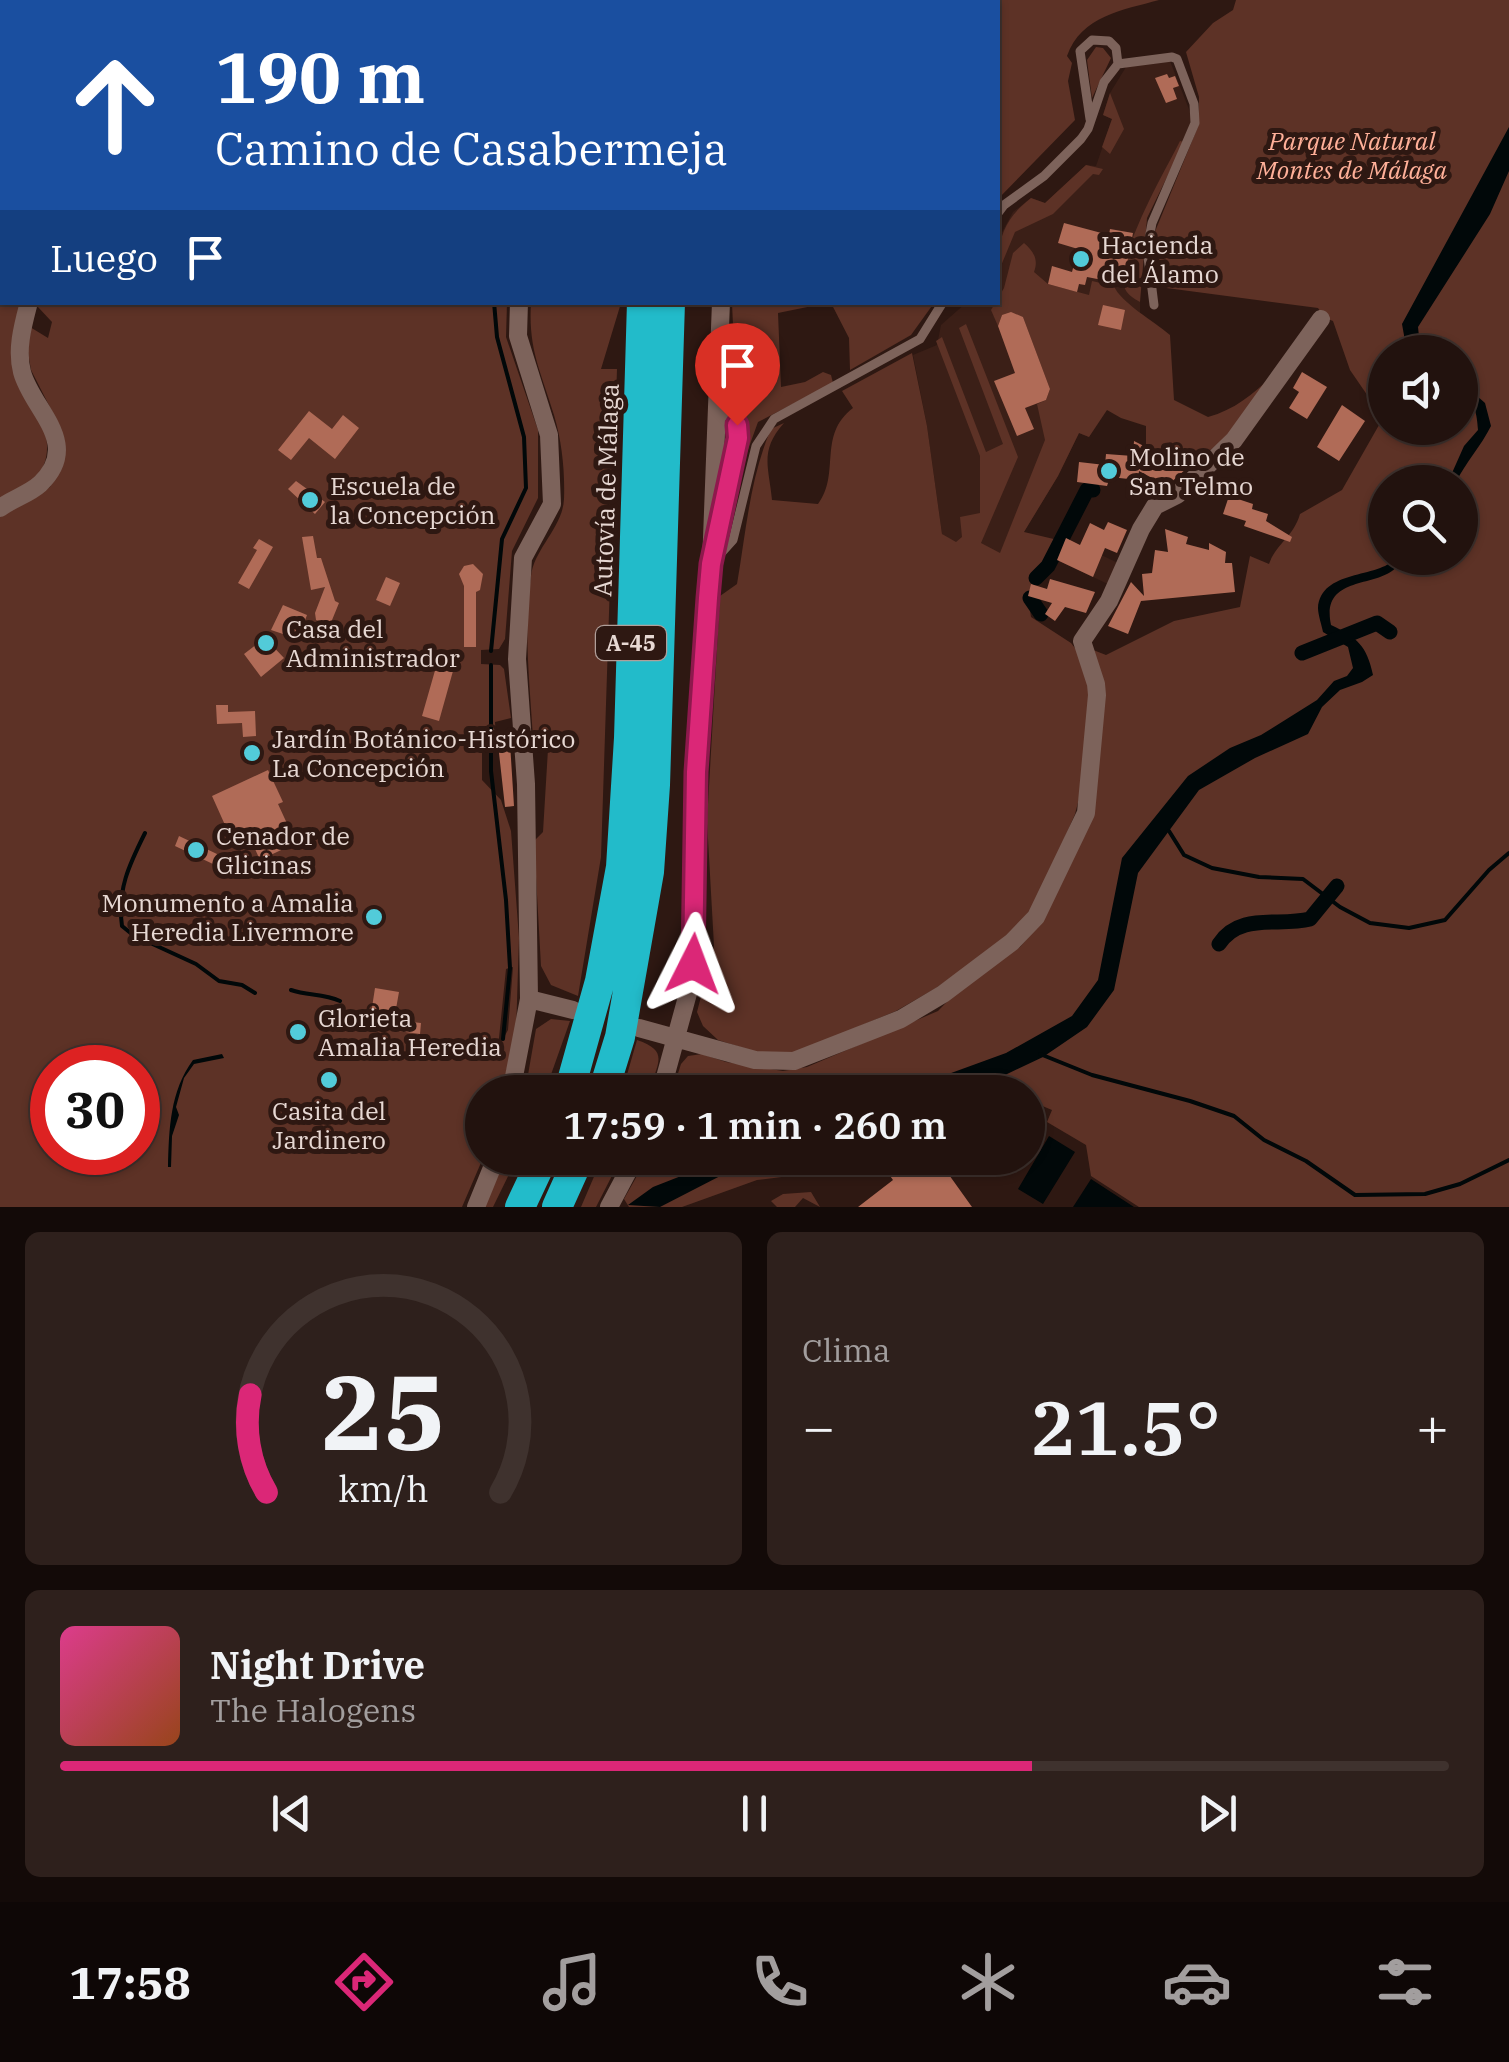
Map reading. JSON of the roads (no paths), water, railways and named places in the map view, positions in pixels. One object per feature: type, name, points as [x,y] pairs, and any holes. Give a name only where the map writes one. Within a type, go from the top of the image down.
[{"type":"highway","name":"Autovía de Málaga","points":[[573,1075],[600,981],[620,867],[630,718],[642,305]]},
{"type":"highway","name":"A-45","points":[[607,1075],[620,1036],[649,872],[670,305]]},
{"type":"highway","points":[[520,1207],[535,1175]]},
{"type":"highway","points":[[557,1207],[571,1175]]},
{"type":"street","points":[[0,508],[40,484],[52,466],[58,446],[50,421],[22,374],[22,331],[28,305]]},
{"type":"street","points":[[514,1075],[530,999],[526,784],[517,660],[523,558],[552,504],[549,435],[518,336],[520,305]]},
{"type":"street","points":[[665,1075],[690,986],[696,942],[696,772],[711,564],[738,438],[734,414],[723,394],[718,357],[721,305]]},
{"type":"street","points":[[639,1028],[755,1060],[794,1061],[901,1019],[943,994],[1012,942],[1036,917],[1086,813],[1096,684],[1082,641],[1109,601],[1155,506],[1178,495],[1234,440],[1321,320]]},
{"type":"street","points":[[530,999],[573,1010]]},
{"type":"street","points":[[476,1207],[489,1175]]},
{"type":"street","points":[[609,1207],[626,1175]]},
{"type":"lane","points":[[1090,118],[1080,51],[1092,40],[1108,40],[1116,48],[1118,64]]},
{"type":"lane","points":[[1000,211],[1069,152],[1088,129],[1104,82],[1118,64],[1177,59],[1194,104],[1195,122],[1152,224],[1147,249],[1154,306]]},
{"type":"lane","points":[[711,564],[733,540],[756,446],[774,419],[920,339],[940,305]]},
{"type":"lane","points":[[920,339],[928,349]]},
{"type":"waterway","points":[[491,651],[502,539],[526,488],[524,437],[497,337],[494,305]]},
{"type":"waterway","points":[[1036,578],[1048,566],[1087,490],[1093,490]]},
{"type":"waterway","points":[[1030,598],[1041,614]]},
{"type":"waterway","points":[[1302,653],[1377,623],[1390,632]]},
{"type":"waterway","points":[[491,665],[491,771],[510,968],[503,1039]]},
{"type":"waterway","points":[[1169,831],[1184,855],[1212,868],[1259,877],[1303,879],[1340,907],[1370,923],[1409,928],[1445,920],[1509,853]]},
{"type":"waterway","points":[[145,833],[126,878],[121,901],[122,926],[196,964],[219,981],[242,985],[255,993]]},
{"type":"waterway","points":[[1219,944],[1228,934],[1249,924],[1310,919],[1337,886]]},
{"type":"waterway","points":[[291,990],[340,1001]]},
{"type":"waterway","points":[[1040,1054],[1092,1075],[1234,1116],[1264,1140],[1306,1161],[1355,1195],[1425,1194],[1460,1184],[1509,1160]]},
{"type":"place","name":"Hacienda del Álamo","points":[[1081,259]]},
{"type":"place","name":"Molino de San Telmo","points":[[1109,471]]},
{"type":"place","name":"Escuela de la Concepción","points":[[310,500]]},
{"type":"place","name":"Casa del Administrador","points":[[266,643]]},
{"type":"place","name":"Jardín Botánico-Histórico La Concepción","points":[[252,753]]},
{"type":"place","name":"Cenador de Glicinas","points":[[196,850]]},
{"type":"place","name":"Monumento a Amalia Heredia Livermore","points":[[374,917]]},
{"type":"place","name":"Glorieta Amalia Heredia","points":[[298,1032]]},
{"type":"place","name":"Casita del Jardinero","points":[[329,1080]]},
{"type":"park label","name":"Parque Natural Montes de Málaga","points":[[1352,156]]}]
